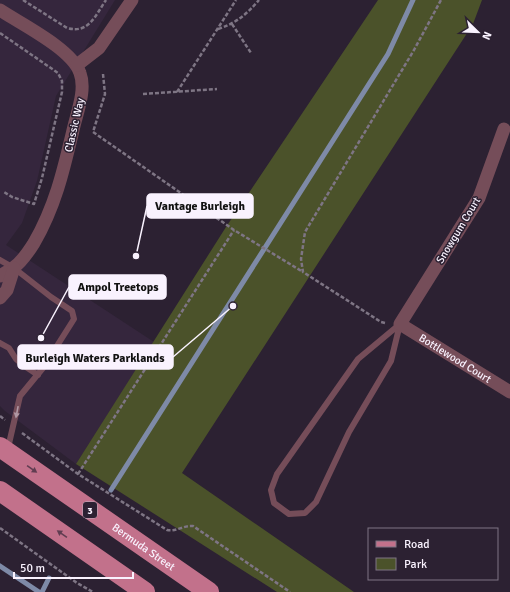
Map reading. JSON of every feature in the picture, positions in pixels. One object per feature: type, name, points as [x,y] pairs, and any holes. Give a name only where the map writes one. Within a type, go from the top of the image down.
[{"type":"main road","name":"Bermuda Street","points":[[3,449],[209,592]]},
{"type":"main road","points":[[0,491],[146,592]]},
{"type":"street","points":[[0,10],[60,49],[77,65],[99,48],[132,0]]},
{"type":"street","name":"Classic Way","points":[[0,276],[14,268],[29,251],[43,227],[53,205],[62,180],[82,89],[82,80],[77,65]]},
{"type":"street","name":"Snowgum Court","points":[[400,324],[479,198],[504,129]]},
{"type":"street","name":"Classic Way","points":[[0,298],[7,290],[14,268]]},
{"type":"street","name":"Bottlewood Court","points":[[400,324],[510,392]]},
{"type":"lane","points":[[0,260],[14,268],[69,309],[74,320],[38,375],[20,396],[14,427],[3,449]]},
{"type":"lane","points":[[400,324],[391,361],[349,432],[316,502],[305,513],[289,514],[274,504],[271,490],[277,474],[358,359],[400,324]]},
{"type":"lane","points":[[0,343],[9,348],[16,359],[23,365],[38,375]]},
{"type":"path","points":[[23,0],[67,28],[74,30],[82,29],[92,21],[106,0]]},
{"type":"path","points":[[177,92],[236,0]]},
{"type":"path","points":[[217,30],[232,24],[248,13],[259,0]]},
{"type":"path","points":[[303,272],[301,259],[305,232],[414,50],[440,0]]},
{"type":"path","points":[[232,24],[251,54]]},
{"type":"path","points":[[0,33],[58,73],[62,81],[60,105],[34,204],[12,197],[4,192]]},
{"type":"path","name":"Classic Way","points":[[102,74],[105,94],[93,132],[234,230]]},
{"type":"path","points":[[143,94],[217,89]]},
{"type":"path","points":[[78,474],[234,230],[381,322],[400,324]]},
{"type":"path","points":[[14,427],[78,474],[169,531],[188,525],[193,526],[290,592]]},
{"type":"path","points":[[0,528],[77,583],[93,592]]},
{"type":"shaded area","points":[[0,0],[115,0],[56,96],[37,181],[22,223],[6,245],[154,342],[76,464],[0,406]]},
{"type":"green space","points":[[378,0],[482,0],[473,24],[182,473],[354,592],[277,592],[76,464],[226,227]]},
{"type":"waterway","points":[[111,490],[388,54],[413,0]]},
{"type":"waterway","points":[[0,566],[39,592]]},
{"type":"waterway","points":[[42,592],[49,578]]},
{"type":"place","name":"Vantage Burleigh","points":[[136,256]]},
{"type":"place","name":"Burleigh Waters Parklands","points":[[233,306]]},
{"type":"place","name":"Ampol Treetops","points":[[41,338]]}]
